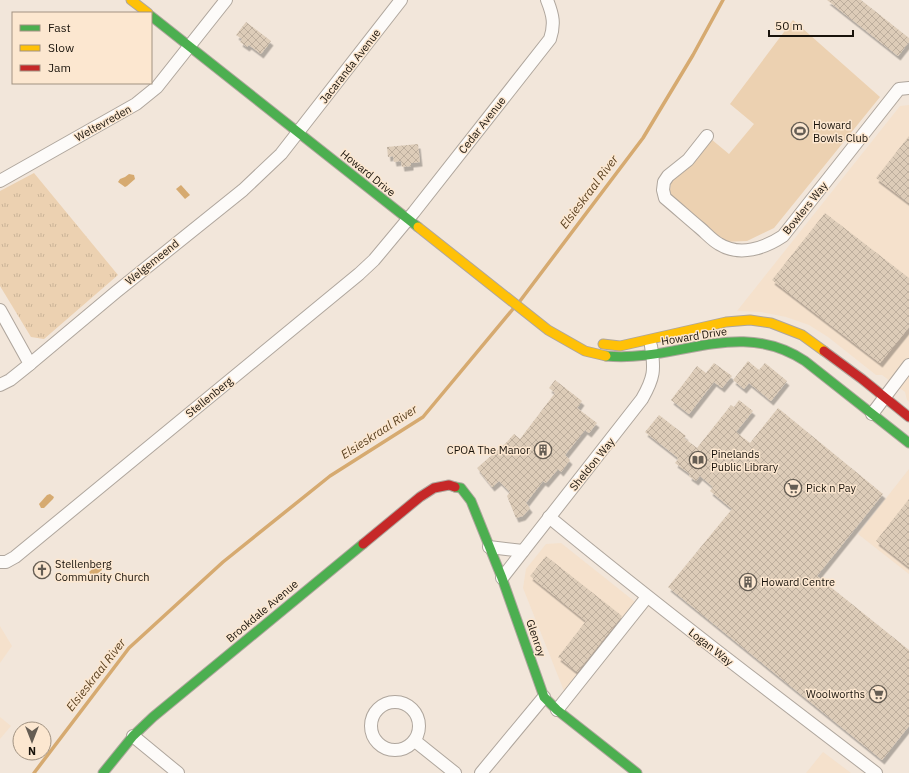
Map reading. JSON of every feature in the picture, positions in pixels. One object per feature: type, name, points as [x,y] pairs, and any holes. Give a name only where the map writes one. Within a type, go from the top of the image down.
[{"type":"street","points":[[131,0],[147,12]]},
{"type":"street","name":"Weltevreden","points":[[0,181],[136,104],[157,87],[226,0]]},
{"type":"street","name":"Jacaranda Avenue","points":[[299,132],[401,0]]},
{"type":"street","name":"Cedar Avenue","points":[[407,220],[550,39],[554,28],[552,12],[547,0]]},
{"type":"street","name":"Howard Drive","points":[[152,17],[548,330],[585,351],[598,355],[626,357],[653,355],[724,341],[746,341],[767,344],[787,350],[805,361],[909,443]]},
{"type":"street","name":"Bowlers Way","points":[[707,136],[688,160],[668,176],[664,182],[663,190],[665,198],[719,245],[731,249],[759,249],[771,244],[783,236],[899,89],[908,88]]},
{"type":"street","name":"Welgemeend","points":[[0,386],[30,364],[116,292],[243,190],[281,154],[299,132]]},
{"type":"street","name":"Stellenberg","points":[[0,562],[6,562],[15,557],[359,274],[374,260],[407,220]]},
{"type":"street","points":[[0,310],[30,364]]},
{"type":"street","name":"Howard Drive","points":[[573,344],[593,343],[620,346],[685,330],[726,322],[750,320],[771,323],[802,335],[909,417]]},
{"type":"street","name":"Sheldon Way","points":[[502,578],[642,399],[653,376],[654,364],[650,339]]},
{"type":"street","points":[[872,414],[909,365]]},
{"type":"street","name":"Glenroy","points":[[449,485],[461,488],[471,501],[502,578],[544,697],[557,710],[636,773]]},
{"type":"street","name":"Brookdale Avenue","points":[[103,773],[133,736],[153,717],[420,496],[434,488],[449,485]]},
{"type":"street","name":"Logan Way","points":[[549,517],[630,584],[876,773]]},
{"type":"street","points":[[489,546],[523,551]]},
{"type":"street","points":[[557,710],[648,597]]},
{"type":"street","points":[[481,773],[544,697]]},
{"type":"street","points":[[396,701],[407,704],[414,710],[420,721],[419,732],[415,741],[408,747],[399,750],[390,750],[381,746],[375,740],[371,731],[371,720],[376,711],[388,702],[396,701]]},
{"type":"street","points":[[133,736],[178,773]]},
{"type":"street","points":[[415,741],[455,773]]},
{"type":"shaded area","points":[[909,105],[909,402],[905,392],[882,375],[876,375],[828,337],[809,325],[786,317],[761,312],[737,311],[900,106]]},
{"type":"shaded area","points":[[129,174],[134,175],[135,179],[127,186],[125,187],[118,182],[120,179]]},
{"type":"shaded area","points":[[181,185],[190,195],[185,199],[176,189]]},
{"type":"shaded area","points":[[909,469],[909,574],[858,534]]},
{"type":"shaded area","points":[[50,494],[54,497],[53,499],[44,508],[41,508],[39,504],[47,495]]},
{"type":"shaded area","points":[[561,543],[639,605],[566,696],[523,588],[526,569],[546,544]]},
{"type":"shaded area","points":[[98,564],[102,565],[102,570],[93,577],[89,572]]},
{"type":"shaded area","points":[[0,626],[12,646],[0,663]]},
{"type":"shaded area","points":[[0,717],[11,726],[0,739]]},
{"type":"shaded area","points":[[823,752],[851,773],[806,773]]},
{"type":"green space","name":"Howard Bowls Club","points":[[793,20],[880,97],[774,228],[747,241],[723,242],[669,198],[671,182],[711,139],[729,154],[754,124],[730,104]]},
{"type":"green space","points":[[34,173],[118,275],[44,339],[31,337],[0,286],[0,191]]},
{"type":"building","points":[[827,0],[861,0],[909,38],[909,42],[898,56]]},
{"type":"building","points":[[246,22],[271,41],[261,54],[249,45],[247,47],[240,42],[242,39],[236,35]]},
{"type":"building","points":[[909,136],[909,203],[876,178]]},
{"type":"building","points":[[418,144],[420,162],[411,163],[411,166],[402,167],[401,161],[394,162],[393,156],[388,157],[387,147]]},
{"type":"building","points":[[825,213],[909,278],[909,327],[880,363],[772,280]]},
{"type":"building","points":[[748,361],[759,370],[765,363],[787,381],[771,401],[749,383],[744,389],[733,380]]},
{"type":"building","points":[[714,363],[732,376],[722,388],[714,382],[689,414],[671,400],[697,366],[706,373]]},
{"type":"building","name":"CPOA The Manor","points":[[555,380],[582,401],[577,408],[597,423],[589,433],[585,430],[565,455],[570,460],[561,472],[558,469],[546,483],[543,481],[526,503],[530,508],[523,516],[516,518],[507,496],[510,492],[499,481],[492,487],[477,468],[514,434],[520,439],[555,393],[549,388]]},
{"type":"building","name":"Howard Centre","points":[[739,400],[753,411],[736,432],[750,443],[778,408],[883,494],[817,576],[909,650],[909,726],[882,760],[668,587],[732,509],[710,491],[713,487],[700,476],[696,481],[689,476],[690,474],[675,463],[678,459],[677,457],[645,432],[659,415],[686,436],[684,438],[697,448],[731,405],[734,407]]},
{"type":"building","points":[[909,499],[909,567],[876,541]]},
{"type":"building","points":[[546,556],[622,616],[577,672],[558,657],[586,621],[530,576]]},
{"type":"waterway","name":"Elsieskraal River","points":[[520,301],[643,138],[693,55],[723,0]]},
{"type":"waterway","name":"Elsieskraal River","points":[[34,773],[129,648],[223,562],[330,476],[423,417],[513,309]]},
{"type":"traffic: fast","points":[[152,17],[418,227]]},
{"type":"traffic: fast","points":[[606,356],[657,354],[731,342],[756,343],[780,348],[805,361],[909,443]]},
{"type":"traffic: fast","points":[[455,487],[461,488],[471,501],[502,578],[544,697],[557,710],[637,773]]},
{"type":"traffic: fast","points":[[103,773],[133,736],[153,717],[363,544]]},
{"type":"traffic: slow","points":[[131,0],[147,12]]},
{"type":"traffic: slow","points":[[418,227],[548,330],[585,351],[606,356]]},
{"type":"traffic: slow","points":[[603,344],[620,346],[726,322],[750,320],[771,323],[802,335],[824,351]]},
{"type":"traffic: jam","points":[[824,351],[909,417]]},
{"type":"traffic: jam","points":[[363,544],[420,497],[434,488],[449,485],[455,487]]},
{"type":"place","name":"Howard Bowls Club","points":[[800,131]]},
{"type":"place","name":"CPOA The Manor","points":[[543,450]]},
{"type":"place","name":"Pinelands Public Library","points":[[698,460]]},
{"type":"place","name":"Pick n Pay","points":[[793,488]]},
{"type":"place","name":"Stellenberg Community Church","points":[[42,570]]},
{"type":"place","name":"Howard Centre","points":[[748,582]]},
{"type":"place","name":"Woolworths","points":[[878,694]]}]
